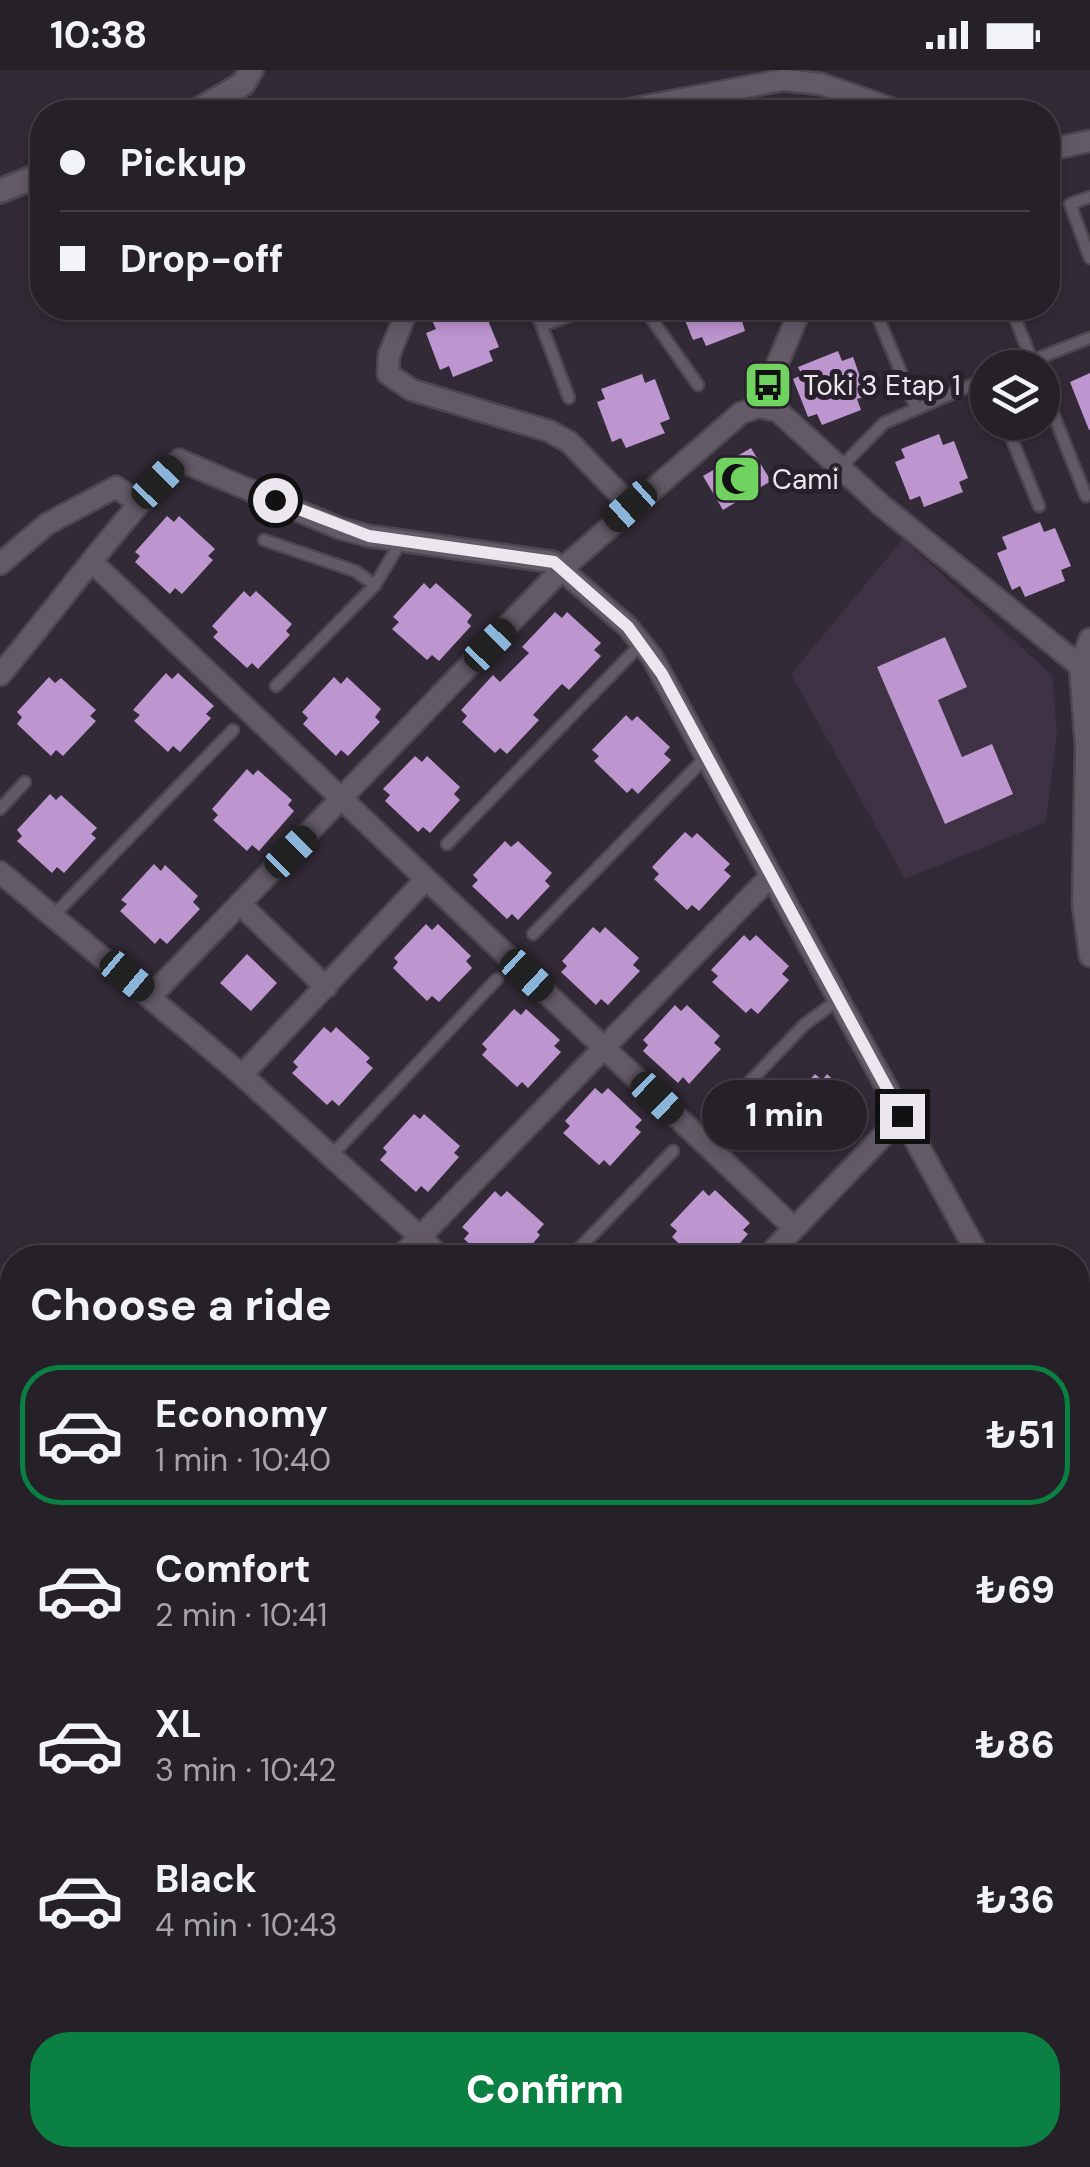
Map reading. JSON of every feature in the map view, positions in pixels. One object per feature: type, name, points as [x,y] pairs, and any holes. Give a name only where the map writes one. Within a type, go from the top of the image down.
[{"type":"street","points":[[215,100],[243,84],[251,70]]},
{"type":"street","points":[[679,100],[784,80],[820,84],[866,100]]},
{"type":"street","points":[[1060,147],[1090,141]]},
{"type":"street","points":[[0,190],[30,179]]},
{"type":"street","points":[[403,320],[389,355],[388,374],[412,390],[549,431],[569,442],[630,506]]},
{"type":"street","points":[[759,407],[796,320]]},
{"type":"street","points":[[152,996],[563,568],[741,413],[759,407],[778,411],[881,505],[1080,666]]},
{"type":"street","points":[[0,674],[138,503],[179,460],[339,528],[400,543],[542,558],[563,568],[642,643],[973,1245]]},
{"type":"street","points":[[0,564],[47,524],[116,487],[138,503]]},
{"type":"street","points":[[93,563],[794,1228]]},
{"type":"street","points":[[1090,639],[1080,666],[1086,746],[1082,905],[1090,956]]},
{"type":"street","points":[[0,872],[152,996],[428,1245]]},
{"type":"street","points":[[412,1245],[771,876]]},
{"type":"street","points":[[242,1075],[426,879]]},
{"type":"street","points":[[240,904],[326,987]]},
{"type":"street","points":[[778,1245],[902,1116]]},
{"type":"lane","points":[[1090,198],[1070,204],[1090,258]]},
{"type":"lane","points":[[540,320],[569,398]]},
{"type":"lane","points":[[542,326],[558,320]]},
{"type":"lane","points":[[652,320],[698,385]]},
{"type":"lane","points":[[879,320],[916,408]]},
{"type":"lane","points":[[1016,320],[1028,350]]},
{"type":"lane","points":[[1060,352],[1090,338]]},
{"type":"lane","points":[[840,468],[884,423],[970,386]]},
{"type":"lane","points":[[1060,431],[1086,496]]},
{"type":"lane","points":[[1012,440],[1039,506]]},
{"type":"lane","points":[[264,540],[355,572],[375,585]]},
{"type":"lane","points":[[276,686],[375,585],[400,543]]},
{"type":"lane","points":[[447,844],[642,643]]},
{"type":"lane","points":[[53,916],[233,730]]},
{"type":"lane","points":[[533,934],[706,756]]},
{"type":"lane","points":[[0,809],[25,782]]},
{"type":"lane","points":[[331,1156],[497,979]]},
{"type":"lane","points":[[738,1093],[805,1024],[838,1000]]},
{"type":"lane","points":[[583,1245],[673,1151]]},
{"type":"shaded area","points":[[903,539],[1052,675],[1057,732],[1046,822],[905,879],[791,674]]},
{"type":"building","points":[[432,320],[488,320],[499,347],[489,351],[493,361],[453,377],[449,366],[440,370],[426,333],[436,329]]},
{"type":"building","points":[[685,320],[745,320],[745,331],[706,346],[702,337],[693,340]]},
{"type":"building","points":[[838,351],[842,361],[853,357],[867,396],[857,399],[861,410],[822,425],[817,414],[808,417],[793,379],[802,375],[798,367]]},
{"type":"building","points":[[1090,373],[1090,430],[1089,430],[1070,382]]},
{"type":"building","points":[[642,374],[645,383],[655,379],[670,419],[660,423],[665,433],[626,448],[621,438],[612,442],[597,402],[605,399],[601,389]]},
{"type":"building","points":[[939,434],[943,445],[954,441],[968,478],[959,482],[963,492],[924,507],[920,496],[910,500],[895,462],[905,458],[901,449]]},
{"type":"building","name":"Cami","points":[[751,448],[771,481],[723,510],[703,476]]},
{"type":"building","points":[[167,516],[174,522],[179,516],[215,549],[208,556],[213,560],[182,594],[175,588],[170,594],[135,562],[140,556],[135,552]]},
{"type":"building","points":[[1040,522],[1044,532],[1055,528],[1071,566],[1061,570],[1065,581],[1025,597],[1020,586],[1012,590],[997,553],[1007,549],[1002,537]]},
{"type":"building","points":[[424,583],[430,589],[436,583],[472,615],[467,622],[471,626],[439,661],[432,655],[427,660],[392,629],[399,622],[393,617]]},
{"type":"building","points":[[244,591],[250,597],[256,591],[292,624],[286,631],[290,635],[258,669],[252,663],[247,668],[213,637],[218,632],[212,626]]},
{"type":"building","points":[[555,612],[562,618],[567,612],[601,643],[594,650],[601,656],[569,690],[562,684],[557,689],[533,715],[539,720],[507,754],[500,748],[495,753],[462,722],[467,716],[461,710],[493,675],[500,682],[529,653],[522,647]]},
{"type":"building","points":[[945,637],[967,687],[938,700],[962,757],[992,744],[1013,794],[945,824],[877,667]]},
{"type":"building","points":[[166,673],[172,679],[178,673],[214,706],[206,714],[211,718],[180,752],[173,746],[168,752],[134,721],[140,715],[133,710]]},
{"type":"building","points":[[49,677],[55,683],[61,678],[96,710],[90,716],[96,721],[63,756],[56,750],[51,756],[17,724],[22,717],[17,712]]},
{"type":"building","points":[[334,677],[341,684],[347,677],[381,709],[375,717],[380,722],[348,756],[341,750],[336,756],[303,724],[308,718],[302,712]]},
{"type":"building","points":[[626,715],[632,721],[637,716],[670,747],[664,754],[671,760],[638,794],[632,788],[627,793],[594,761],[599,756],[592,750]]},
{"type":"building","points":[[415,756],[422,762],[427,756],[460,787],[454,794],[460,800],[430,833],[423,827],[418,832],[385,801],[390,795],[383,789]]},
{"type":"building","points":[[247,769],[253,775],[258,770],[292,800],[288,805],[294,811],[259,851],[252,845],[247,851],[213,820],[218,815],[212,809]]},
{"type":"building","points":[[50,794],[56,800],[61,795],[97,828],[91,834],[96,838],[64,873],[57,867],[52,873],[17,841],[22,836],[17,830]]},
{"type":"building","points":[[685,832],[692,838],[697,833],[730,864],[724,870],[731,876],[699,911],[692,905],[687,910],[654,879],[659,874],[652,867]]},
{"type":"building","points":[[505,841],[511,847],[518,841],[552,873],[545,881],[550,886],[518,920],[512,914],[507,919],[472,886],[478,880],[473,875]]},
{"type":"building","points":[[154,864],[161,871],[165,865],[198,896],[193,902],[200,909],[167,944],[160,938],[155,944],[120,911],[127,904],[121,900]]},
{"type":"building","points":[[426,924],[432,930],[438,924],[471,956],[466,961],[472,968],[439,1002],[432,996],[427,1001],[393,968],[398,962],[394,958]]},
{"type":"building","points":[[593,927],[600,933],[605,927],[639,958],[633,965],[640,971],[608,1005],[601,999],[596,1005],[561,972],[567,966],[562,961]]},
{"type":"building","points":[[744,935],[750,941],[756,935],[789,966],[782,974],[789,980],[758,1014],[751,1008],[746,1013],[712,982],[718,976],[711,970]]},
{"type":"building","points":[[247,954],[277,983],[251,1011],[220,983]]},
{"type":"building","points":[[675,1005],[681,1011],[687,1005],[720,1036],[714,1043],[721,1049],[689,1084],[683,1077],[678,1083],[643,1051],[648,1045],[643,1040]]},
{"type":"building","points":[[514,1009],[521,1015],[526,1009],[560,1040],[554,1046],[561,1052],[528,1088],[522,1082],[517,1087],[482,1055],[487,1049],[482,1044]]},
{"type":"building","points":[[324,1027],[331,1033],[336,1027],[370,1058],[366,1062],[373,1068],[339,1106],[332,1100],[327,1105],[292,1073],[298,1067],[293,1062]]},
{"type":"building","points":[[815,1074],[822,1080],[827,1074],[862,1106],[856,1113],[861,1118],[831,1151],[824,1145],[819,1151],[784,1119],[790,1112],[785,1107]]},
{"type":"building","points":[[595,1088],[602,1094],[608,1088],[642,1120],[635,1127],[641,1132],[610,1166],[604,1160],[599,1165],[563,1133],[570,1126],[565,1121]]},
{"type":"building","points":[[414,1114],[420,1119],[424,1114],[460,1146],[454,1153],[459,1157],[428,1192],[421,1186],[416,1192],[380,1160],[387,1152],[383,1148]]},
{"type":"building","points":[[703,1190],[709,1196],[715,1190],[750,1223],[743,1230],[748,1234],[738,1245],[680,1245],[672,1237],[677,1231],[670,1225]]},
{"type":"building","points":[[495,1191],[501,1197],[507,1191],[544,1224],[532,1245],[471,1245],[464,1239],[469,1233],[462,1227]]},
{"type":"place","name":"Toki 3 Etap 1","points":[[768,385]]},
{"type":"place","name":"Cami","points":[[737,479]]},
{"type":"route","points":[[275,500],[339,528],[400,543],[554,562],[628,627],[662,674],[902,1116]]}]
